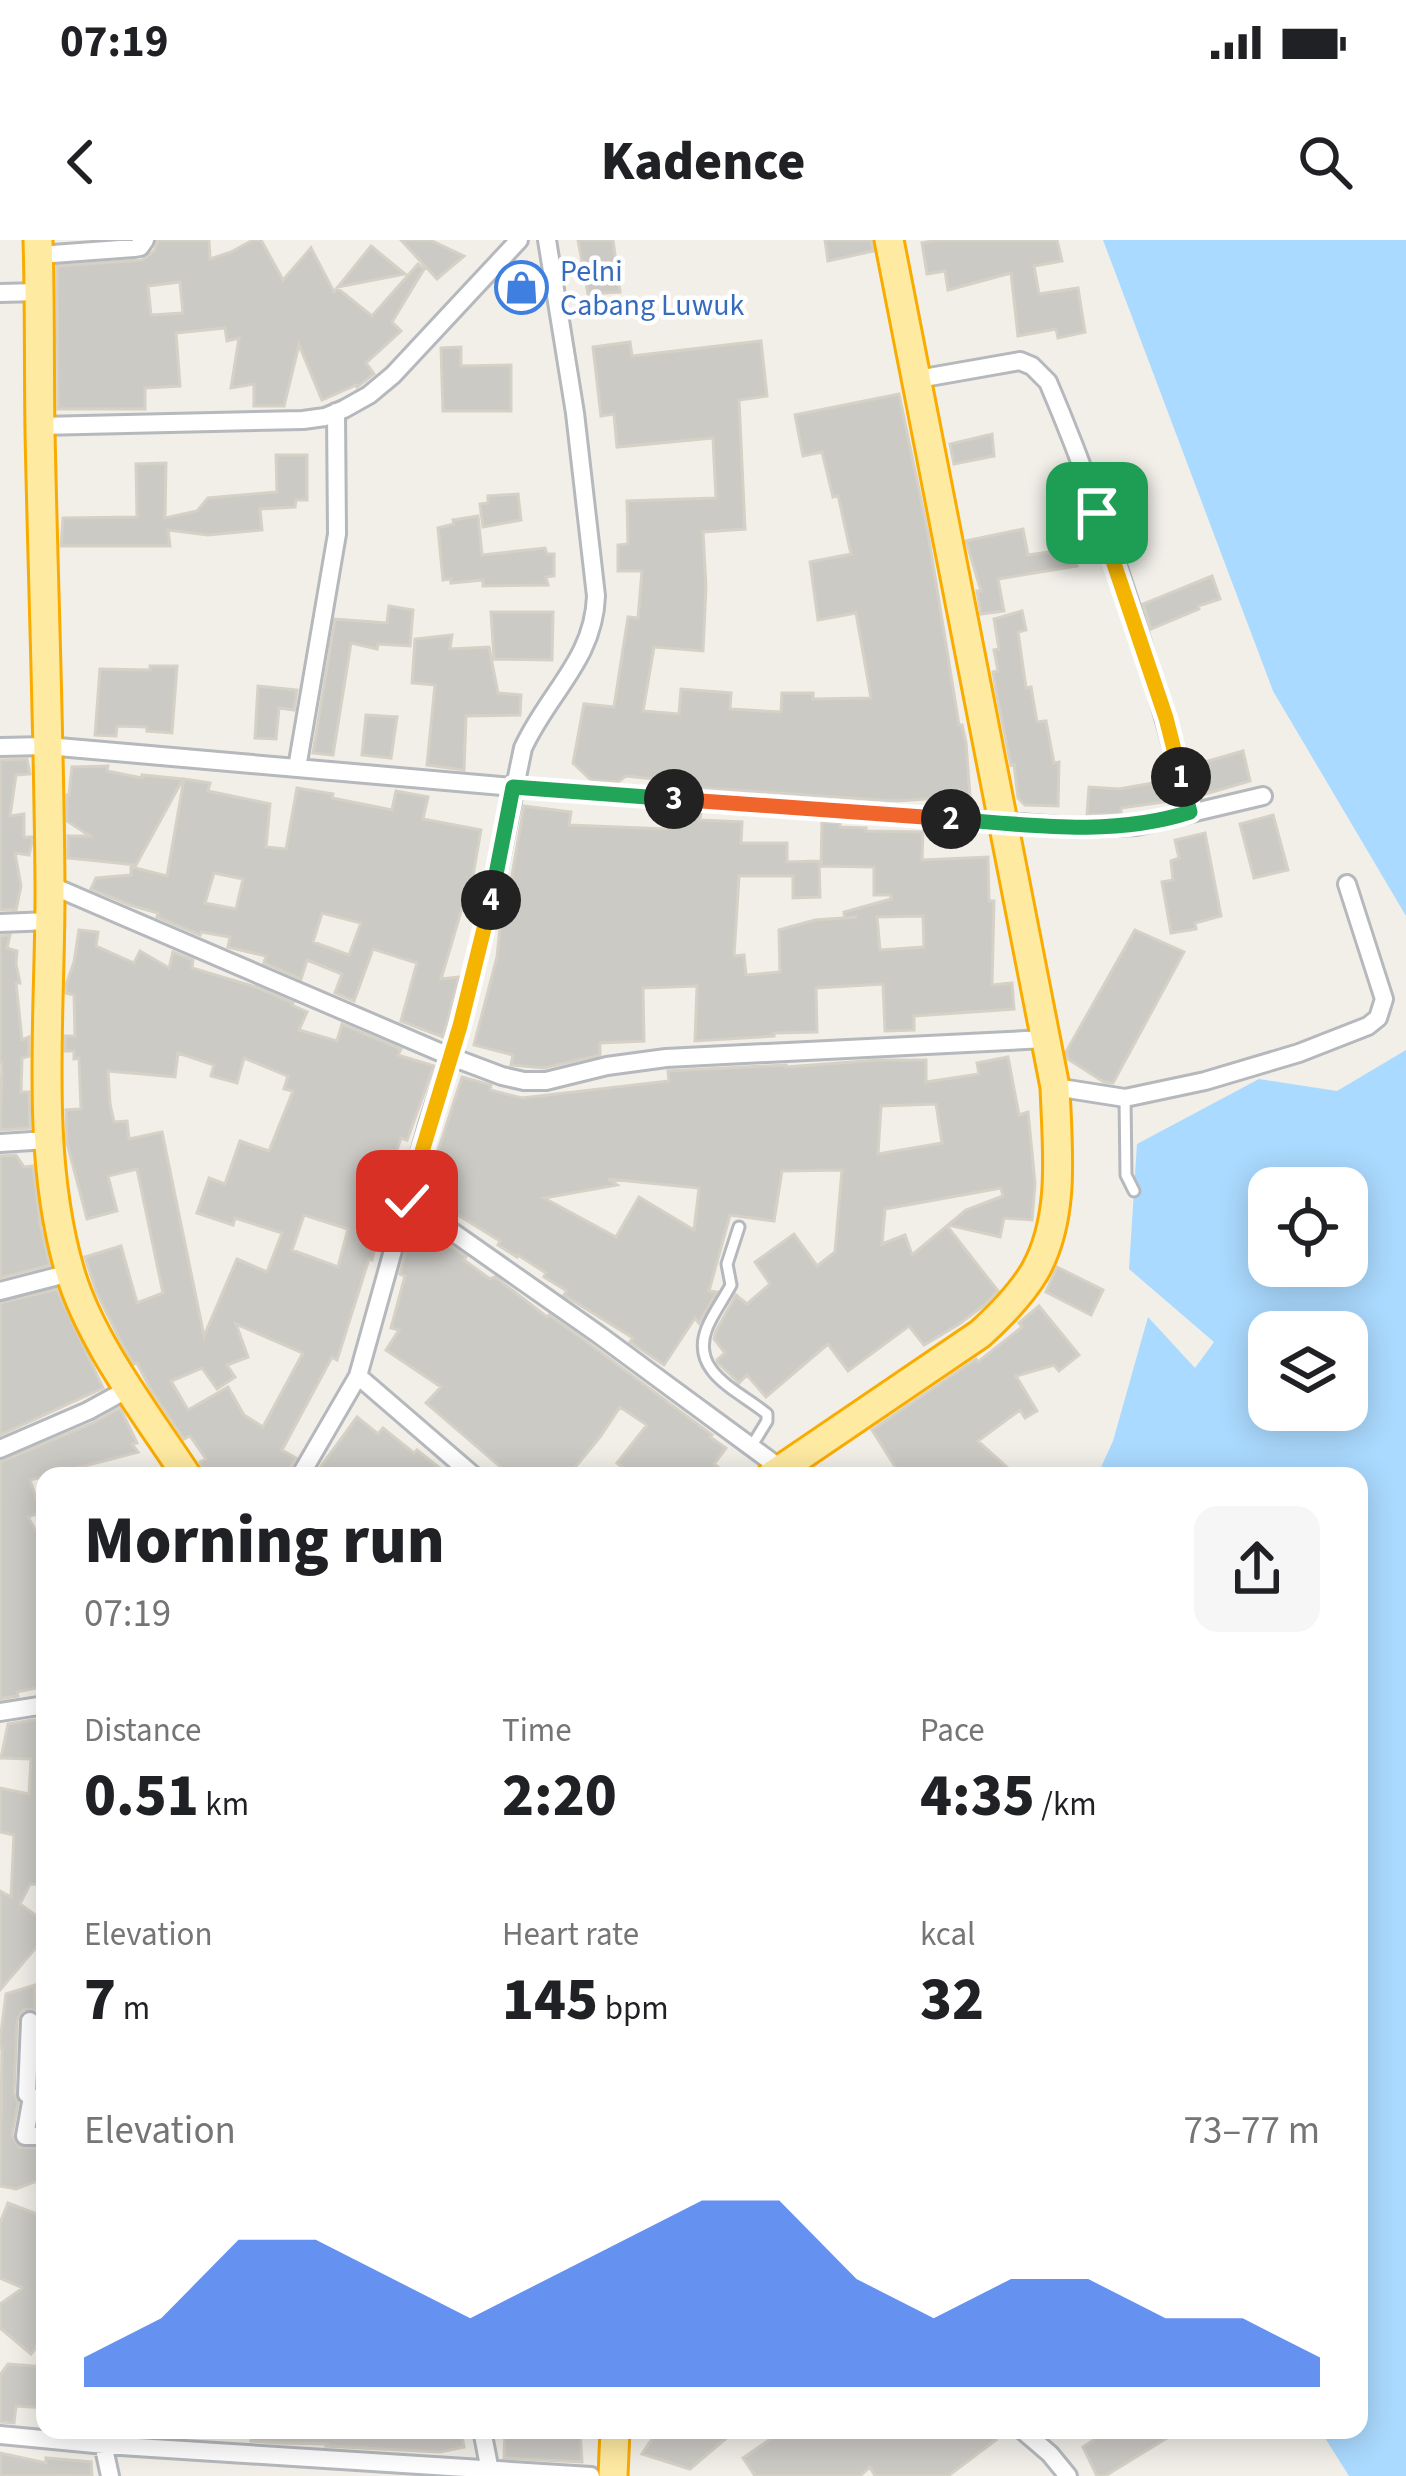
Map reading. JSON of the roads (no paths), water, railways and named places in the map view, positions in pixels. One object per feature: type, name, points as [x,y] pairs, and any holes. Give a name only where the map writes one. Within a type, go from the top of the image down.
[{"type":"highway","points":[[783,1467],[980,1334],[1009,1307],[1037,1269],[1050,1231],[1059,1175],[1055,1087],[889,240]]},
{"type":"highway","points":[[39,247],[50,886],[48,1141],[59,1234],[87,1316],[181,1467]]},
{"type":"highway","points":[[613,2476],[615,2439]]},
{"type":"street","points":[[39,247],[134,248],[145,240]]},
{"type":"street","points":[[40,426],[325,417],[393,375],[520,240]]},
{"type":"street","points":[[305,1467],[358,1376],[460,1026],[523,748],[584,649],[596,615],[575,413],[547,240]]},
{"type":"street","points":[[0,293],[39,292]]},
{"type":"street","points":[[918,379],[1020,361],[1032,365],[1048,382],[1166,718],[1190,812]]},
{"type":"street","points":[[297,768],[338,534],[336,412]]},
{"type":"street","points":[[0,747],[47,746],[513,787],[1089,828],[1136,826],[1263,796]]},
{"type":"street","points":[[1055,1087],[1125,1098],[1205,1081],[1368,1027],[1378,1018],[1384,999],[1347,884]]},
{"type":"street","points":[[50,886],[449,1057],[524,1081],[666,1058],[1046,1039]]},
{"type":"street","points":[[0,923],[50,921]]},
{"type":"street","points":[[0,1143],[48,1141]]},
{"type":"street","points":[[407,1201],[598,1334],[751,1447],[771,1467]]},
{"type":"street","points":[[0,1291],[70,1273]]},
{"type":"street","points":[[358,1376],[464,1467]]},
{"type":"street","points":[[0,1449],[130,1388]]},
{"type":"street","points":[[0,1712],[36,1706]]},
{"type":"street","points":[[30,2021],[27,2094],[32,2096],[25,2136],[36,2136]]},
{"type":"street","points":[[0,2435],[36,2436]]},
{"type":"street","points":[[102,2439],[110,2476]]},
{"type":"street","points":[[114,2439],[590,2476]]},
{"type":"street","points":[[484,2439],[490,2471]]},
{"type":"street","points":[[1032,2439],[1068,2476]]},
{"type":"lane","points":[[1125,1098],[1126,1175],[1134,1191]]},
{"type":"lane","points":[[739,1227],[727,1264],[731,1285],[704,1333],[703,1346],[717,1379],[766,1414],[751,1447]]},
{"type":"water","points":[[1103,240],[1406,240],[1406,916],[1273,691]]},
{"type":"water","points":[[1406,1050],[1406,2476],[1349,2476],[1326,2439],[1368,2439],[1368,1467],[1101,1467],[1148,1317],[1195,1368],[1214,1342],[1129,1269],[1137,1144],[1259,1079],[1337,1091]]},
{"type":"place","name":"Pelni Cabang Luwuk","points":[[521,288]]}]
